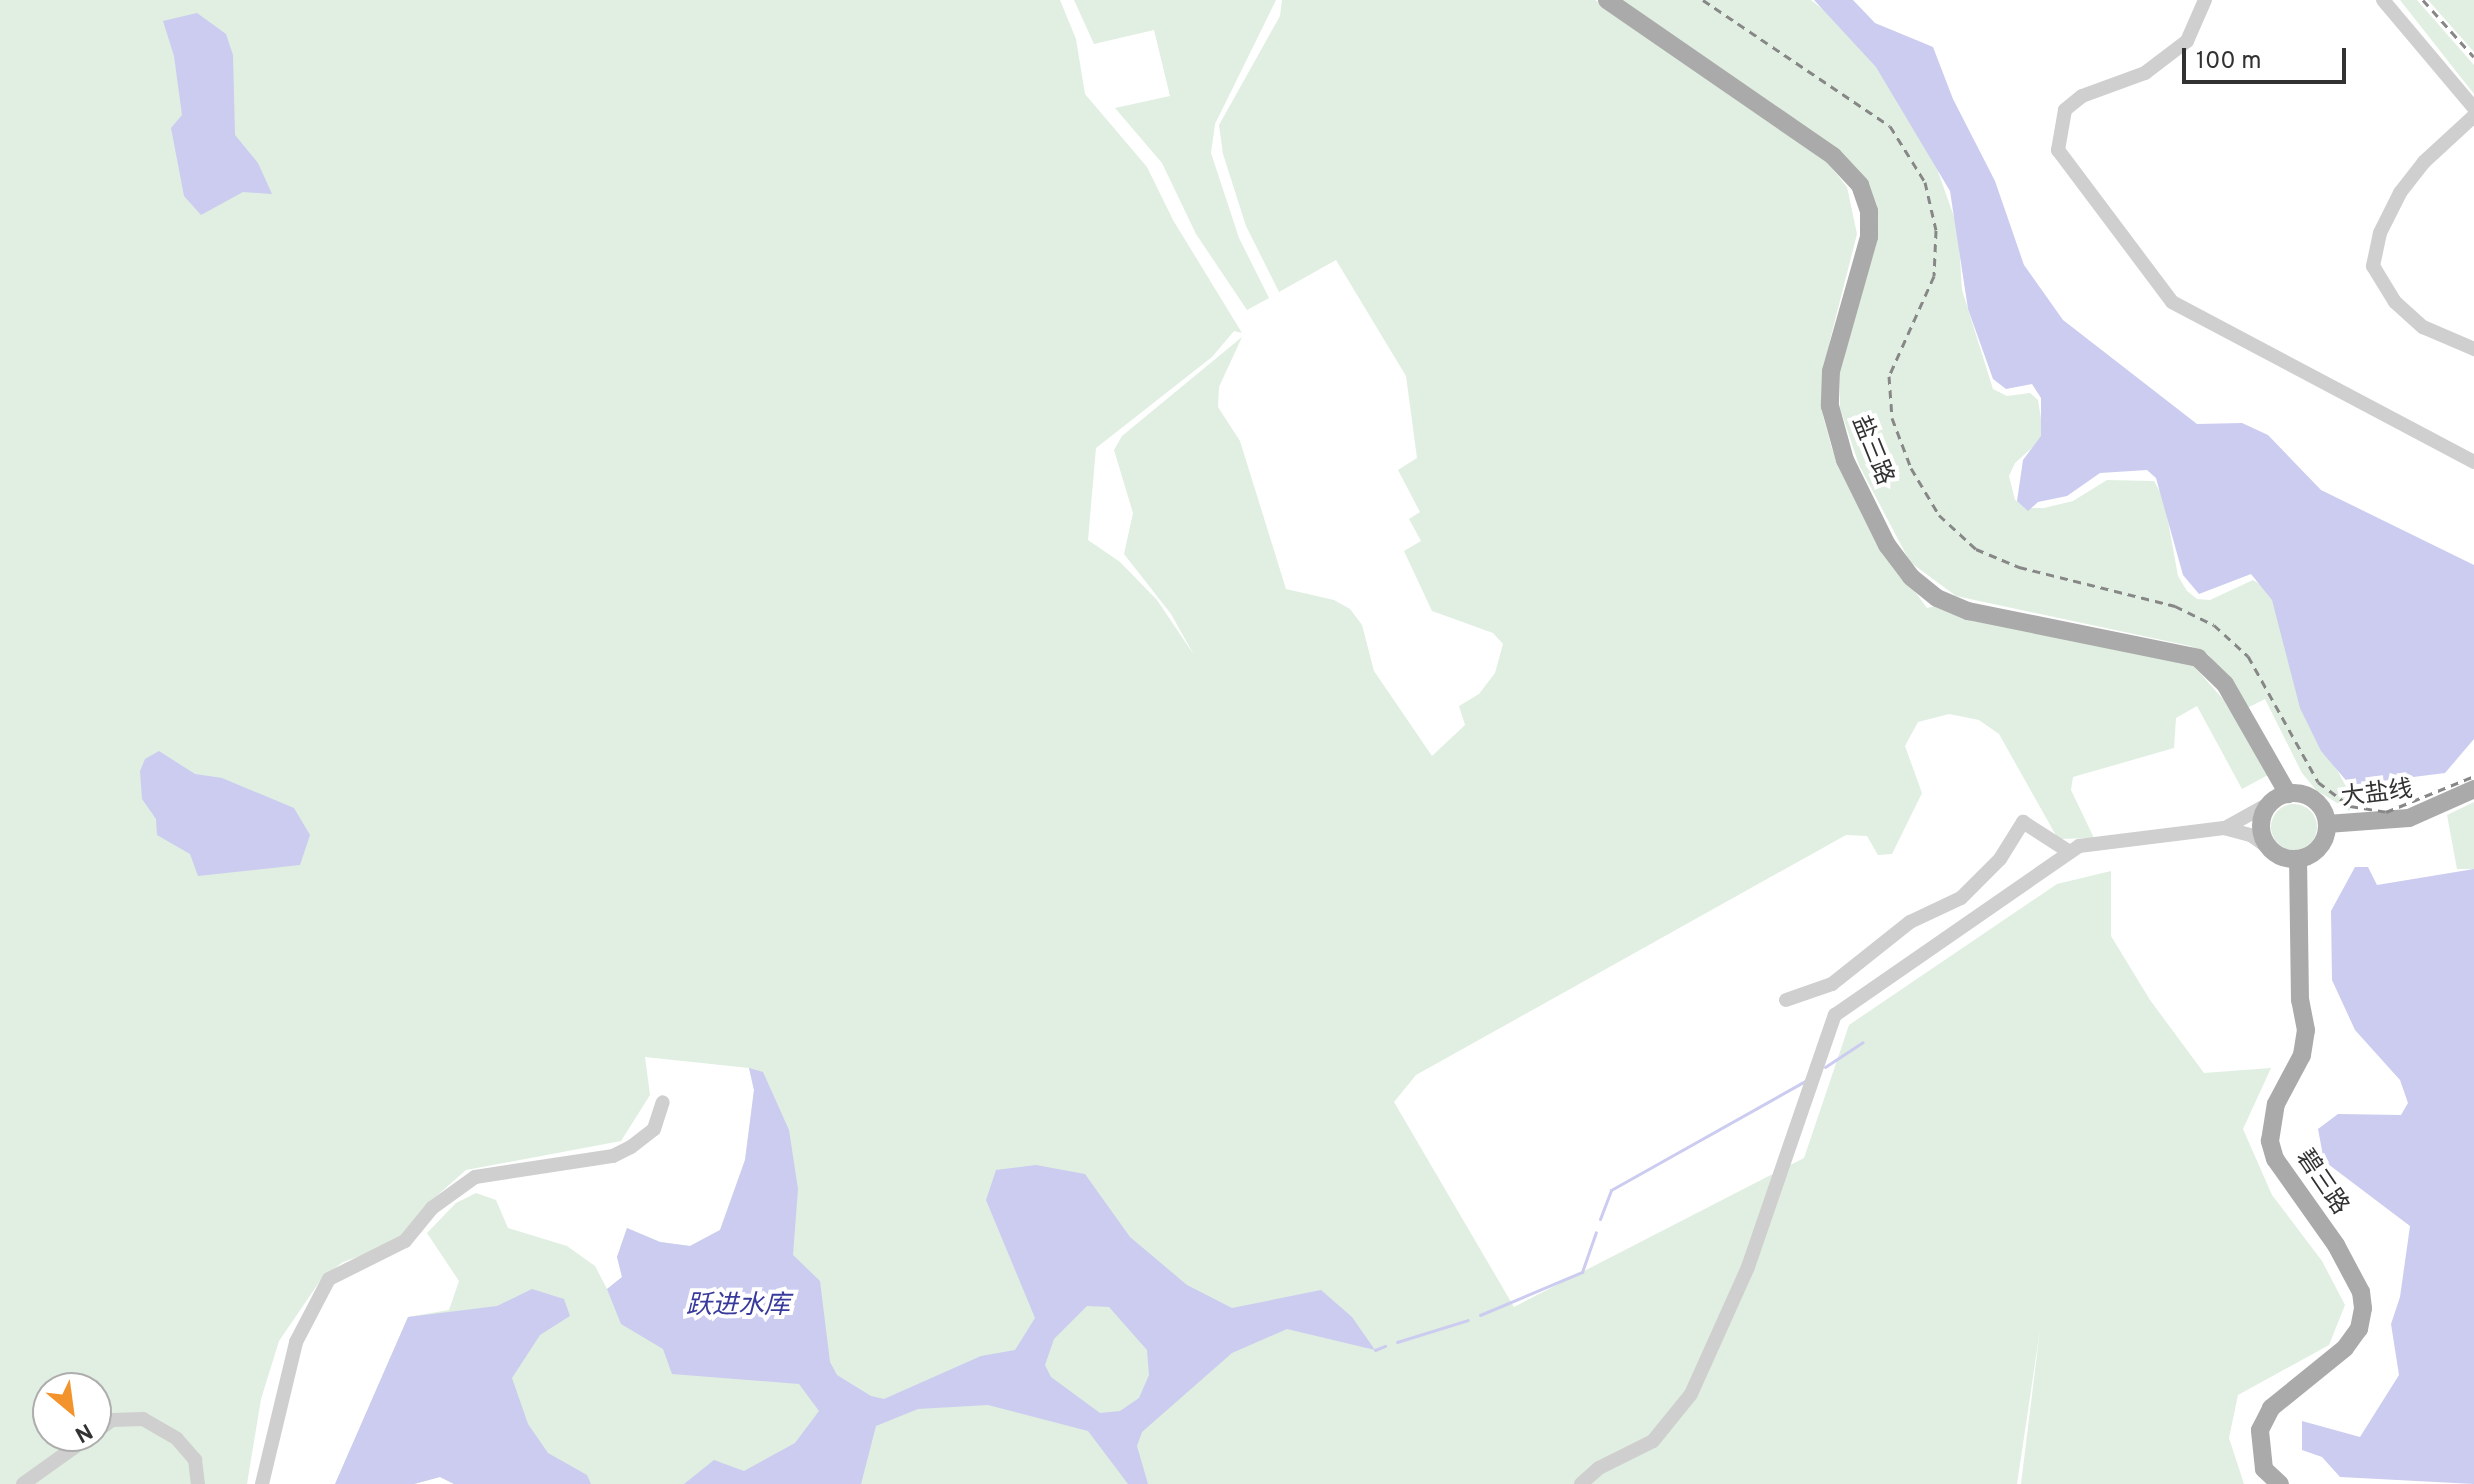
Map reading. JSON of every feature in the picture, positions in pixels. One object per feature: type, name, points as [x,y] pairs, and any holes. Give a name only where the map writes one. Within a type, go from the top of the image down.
[{"type":"main road","name":"盐三路","points":[[1607,0],[1833,156],[1860,185],[1869,211],[1869,237],[1831,371],[1830,406],[1845,460],[1887,545],[1911,577],[1937,598],[1968,611],[2198,658],[2225,684],[2280,798]]},
{"type":"main road","name":"大盐线","points":[[2327,824],[2409,818],[2474,789]]},
{"type":"main road","points":[[2280,798],[2311,798],[2327,824],[2320,847],[2298,859],[2269,848],[2261,825],[2280,798]]},
{"type":"main road","name":"碧三路","points":[[2280,1484],[2264,1469],[2260,1430],[2271,1408],[2345,1348],[2359,1329],[2363,1308],[2361,1292],[2336,1245],[2275,1159],[2270,1141],[2276,1104],[2302,1055],[2306,1030],[2300,1000],[2298,859]]},
{"type":"street","points":[[2205,0],[2187,41],[2145,73],[2082,96],[2065,110],[2058,150],[2172,302],[2474,462]]},
{"type":"street","points":[[2383,0],[2474,108]]},
{"type":"street","points":[[2474,116],[2424,162],[2400,193],[2380,233],[2373,266],[2395,302],[2423,327],[2474,349]]},
{"type":"street","points":[[2224,828],[2280,798]]},
{"type":"street","points":[[1786,1000],[1832,984],[1910,922],[1961,898],[2000,859],[2023,822],[2068,851]]},
{"type":"street","points":[[1581,1484],[1599,1468],[1653,1441],[1691,1394],[1748,1267],[1835,1015],[1998,906],[2068,851],[2104,841],[2224,828],[2251,835],[2269,848]]},
{"type":"street","points":[[262,1484],[296,1342],[329,1279],[405,1241],[432,1208],[475,1177],[613,1156],[631,1147],[654,1129],[663,1102]]},
{"type":"street","points":[[112,1420],[143,1419],[177,1439],[195,1460],[198,1484]]},
{"type":"street","points":[[23,1484],[68,1452]]},
{"type":"green space","points":[[0,0],[1060,0],[1076,39],[1085,94],[1147,167],[1173,220],[1242,333],[1234,331],[1212,357],[1096,448],[1088,540],[1120,562],[1157,600],[1194,655],[1171,614],[1124,554],[1133,513],[1114,450],[1122,436],[1242,337],[1219,387],[1218,407],[1240,441],[1286,589],[1334,600],[1350,609],[1362,625],[1374,671],[1432,756],[1465,725],[1459,706],[1479,694],[1495,673],[1503,644],[1493,633],[1432,611],[1404,551],[1421,541],[1409,519],[1420,512],[1398,470],[1417,458],[1406,376],[1336,260],[1279,292],[1246,226],[1223,154],[1219,125],[1280,16],[1282,0],[1595,0],[1626,18],[1819,152],[1847,187],[1857,234],[1830,340],[1823,416],[1832,449],[1872,533],[1927,608],[1941,605],[2191,663],[2223,699],[2268,775],[2242,789],[2197,706],[2176,718],[2174,748],[2073,777],[2071,790],[2094,838],[2058,839],[1999,734],[1979,720],[1949,714],[1918,722],[1905,746],[1922,793],[1892,854],[1878,855],[1867,836],[1846,835],[1416,1075],[1394,1102],[1514,1307],[1804,1158],[1849,1025],[2057,884],[2111,871],[2111,936],[2150,1000],[2204,1073],[2271,1068],[2243,1129],[2272,1195],[2322,1261],[2345,1305],[2329,1345],[2238,1395],[2229,1438],[2244,1484],[2021,1484],[2040,1330],[2017,1484],[454,1484],[440,1477],[414,1484],[335,1484],[408,1317],[449,1310],[459,1281],[427,1233],[456,1203],[476,1193],[496,1200],[508,1228],[567,1246],[595,1266],[607,1289],[622,1277],[617,1257],[627,1228],[660,1242],[690,1246],[720,1230],[745,1160],[754,1090],[749,1068],[645,1057],[650,1095],[621,1141],[466,1170],[424,1207],[394,1244],[343,1262],[322,1278],[279,1341],[261,1399],[247,1484],[0,1484]]},
{"type":"green space","points":[[1074,0],[1276,0],[1215,124],[1211,153],[1239,238],[1269,298],[1247,310],[1196,234],[1162,163],[1115,108],[1170,96],[1154,30],[1094,44]]},
{"type":"green space","points":[[1621,0],[1811,0],[1839,22],[1886,77],[1930,149],[1958,228],[1962,290],[1993,389],[2007,396],[2030,393],[2038,400],[2044,437],[2015,463],[2009,476],[2015,500],[2028,508],[2044,508],[2073,501],[2107,480],[2154,481],[2164,499],[2178,576],[2187,591],[2197,599],[2210,600],[2253,580],[2269,590],[2309,717],[2351,796],[2350,811],[2316,790],[2302,773],[2265,699],[2247,708],[2208,654],[2190,646],[1956,596],[1910,562],[1859,465],[1840,408],[1840,365],[1873,233],[1836,149]]},
{"type":"green space","points":[[2400,0],[2417,0],[2474,65],[2474,94]]},
{"type":"green space","points":[[2428,0],[2474,0],[2474,52]]},
{"type":"green space","points":[[2474,802],[2474,869],[2457,869],[2447,815]]},
{"type":"green space","points":[[2294,804],[2310,811],[2317,827],[2310,843],[2294,850],[2278,843],[2271,827],[2278,811]]},
{"type":"water","points":[[1814,0],[1853,0],[1875,23],[1933,47],[1953,99],[1995,181],[2024,265],[2063,320],[2197,424],[2242,423],[2268,435],[2321,490],[2474,565],[2474,739],[2445,773],[2350,785],[2321,751],[2300,708],[2272,600],[2251,574],[2199,594],[2183,575],[2156,478],[2147,470],[2100,473],[2067,496],[2038,502],[2028,511],[2017,501],[2023,460],[2041,436],[2041,398],[2032,384],[2006,389],[1993,379],[1968,309],[1950,191],[1876,67]]},
{"type":"water","points":[[197,13],[226,34],[233,55],[235,135],[258,163],[272,194],[243,192],[201,215],[184,196],[171,128],[182,115],[174,56],[163,21]]},
{"type":"water","points":[[159,751],[195,774],[222,778],[294,808],[310,835],[300,865],[198,876],[190,854],[157,835],[156,819],[142,799],[140,771],[145,759]]},
{"type":"water","points":[[2355,867],[2368,867],[2377,885],[2474,869],[2474,1484],[2340,1477],[2322,1457],[2302,1450],[2302,1421],[2360,1437],[2399,1375],[2391,1324],[2400,1297],[2410,1226],[2324,1161],[2318,1129],[2338,1114],[2401,1115],[2408,1103],[2400,1080],[2355,1030],[2332,980],[2331,911]]},
{"type":"water","name":"跃进水库","points":[[749,1068],[763,1072],[789,1130],[798,1189],[793,1255],[820,1281],[830,1362],[837,1375],[871,1396],[884,1399],[981,1356],[1015,1350],[1035,1318],[986,1200],[996,1170],[1036,1165],[1085,1174],[1130,1237],[1187,1285],[1232,1308],[1321,1290],[1352,1317],[1375,1350],[1287,1329],[1232,1353],[1142,1432],[1137,1446],[1148,1484],[1128,1484],[1088,1431],[988,1405],[918,1409],[876,1426],[861,1484],[684,1484],[714,1460],[744,1471],[795,1443],[819,1411],[799,1384],[672,1374],[663,1349],[621,1324],[607,1289],[622,1277],[617,1257],[627,1228],[660,1242],[690,1246],[720,1230],[745,1160],[754,1090]],"holes":[[[1087,1306],[1109,1307],[1147,1350],[1149,1375],[1139,1398],[1120,1411],[1100,1413],[1051,1377],[1045,1365],[1054,1339]]]},
{"type":"water","points":[[532,1289],[564,1299],[570,1316],[540,1335],[512,1378],[528,1424],[548,1453],[587,1475],[591,1484],[454,1484],[440,1477],[414,1484],[335,1484],[408,1317],[497,1306]]},
{"type":"waterway","points":[[1825,1067],[1863,1042]]},
{"type":"waterway","points":[[1600,1219],[1611,1190],[1807,1080]]},
{"type":"waterway","points":[[1480,1315],[1582,1272],[1596,1232]]},
{"type":"waterway","points":[[1397,1342],[1468,1320]]},
{"type":"waterway","points":[[1375,1350],[1385,1346]]},
{"type":"railway","points":[[1703,0],[1890,126],[1925,182],[1936,230],[1934,276],[1889,376],[1892,418],[1911,468],[1939,515],[1976,549],[2019,567],[2175,606],[2214,625],[2248,656],[2318,782],[2350,806],[2386,812],[2474,776]]},
{"type":"railway","points":[[2423,0],[2474,57]]}]
